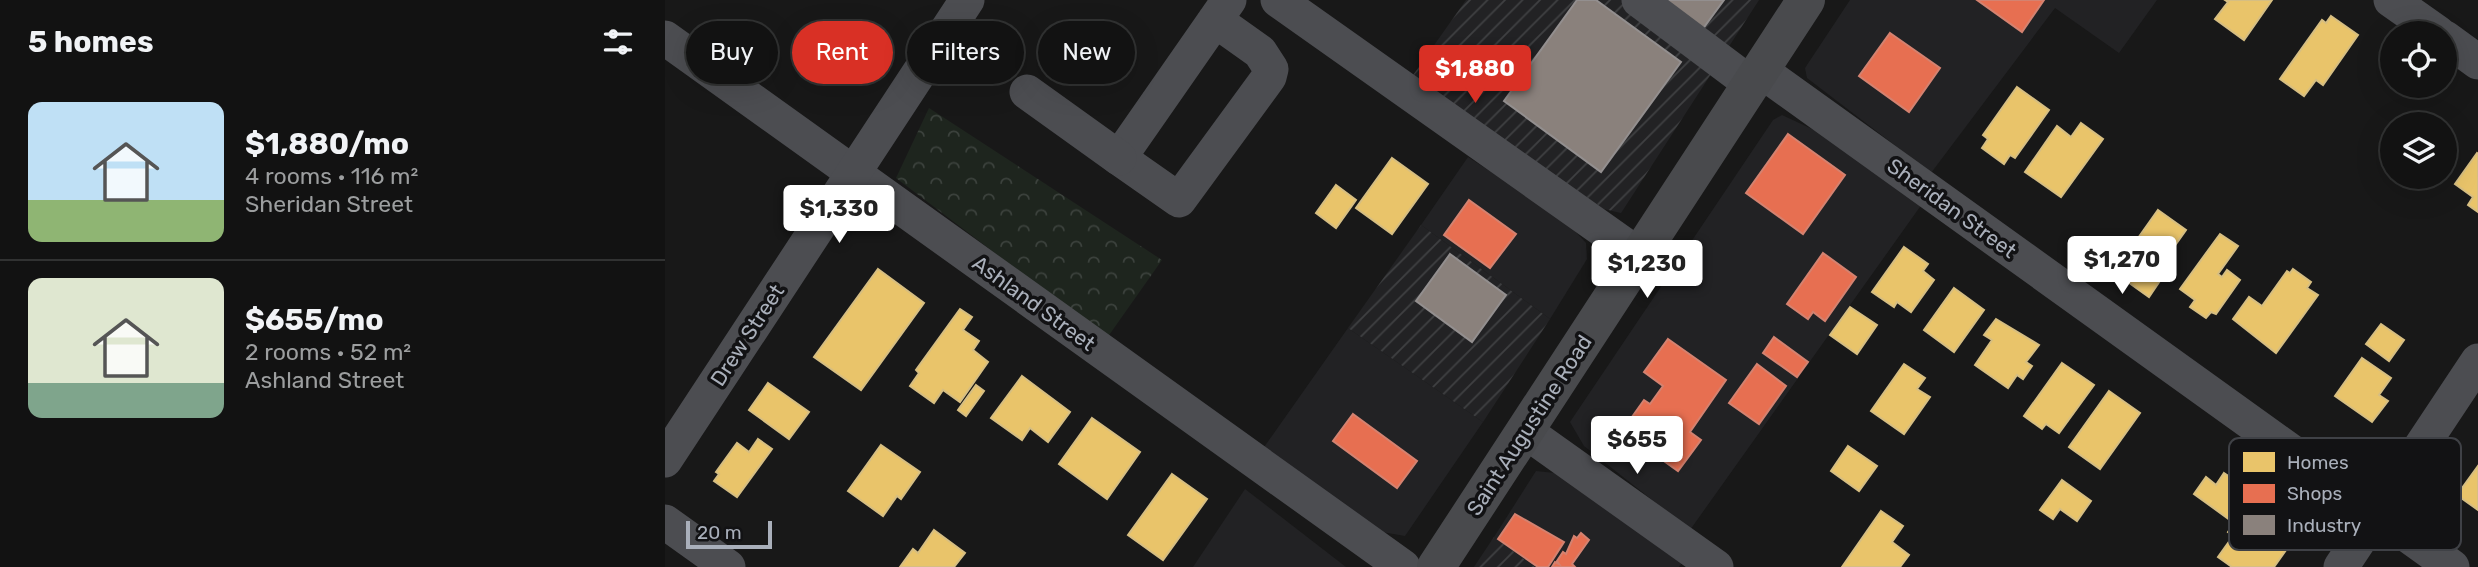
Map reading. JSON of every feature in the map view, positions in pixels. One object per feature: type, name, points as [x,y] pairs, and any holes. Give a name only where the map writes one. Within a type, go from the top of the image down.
[{"type":"main road","name":"Saint Augustine Road","points":[[1436,567],[1805,0]]},
{"type":"street","name":"Drew Street","points":[[665,460],[967,0]]},
{"type":"street","points":[[1278,0],[1640,256]]},
{"type":"street","name":"Sheridan Street","points":[[1639,0],[1755,77],[2270,438]]},
{"type":"street","points":[[2391,0],[2421,21]]},
{"type":"street","points":[[1027,92],[1119,158],[1179,200],[1269,77],[1271,69],[1260,52],[1222,10],[1119,158]]},
{"type":"street","name":"Ashland Street","points":[[665,38],[1403,567]]},
{"type":"street","points":[[2457,47],[2478,62]]},
{"type":"street","points":[[2427,438],[2478,361]]},
{"type":"street","points":[[1525,431],[1716,567]]},
{"type":"street","points":[[665,522],[728,567]]},
{"type":"street","points":[[2341,567],[2352,550]]},
{"type":"street","name":"Sheridan Street","points":[[2428,550],[2452,567]]},
{"type":"shaded area","points":[[1466,0],[1759,0],[1621,213],[1604,209],[1411,78]]},
{"type":"shaded area","points":[[1850,0],[2157,0],[2119,53],[2055,8],[1931,173],[1807,78],[1805,68]]},
{"type":"shaded area","points":[[1782,115],[1872,157],[1927,197],[1690,530],[1584,446],[1570,422],[1773,120]]},
{"type":"shaded area","points":[[1468,157],[1563,218],[1586,243],[1587,259],[1550,319],[1421,225]]},
{"type":"shaded area","points":[[1421,225],[1550,319],[1483,422],[1348,328]]},
{"type":"shaded area","points":[[1348,328],[1483,422],[1405,536],[1382,532],[1262,450]]},
{"type":"shaded area","points":[[1536,471],[1555,473],[1686,557],[1679,567],[1535,567],[1494,537]]},
{"type":"shaded area","points":[[1245,489],[1346,567],[1193,567]]},
{"type":"shaded area","points":[[1494,537],[1535,567],[1474,567]]},
{"type":"green space","points":[[929,108],[1162,260],[1107,338],[896,178]]},
{"type":"building: Homes","points":[[2225,0],[2272,0],[2244,40],[2215,19],[2228,2]]},
{"type":"building: Homes","points":[[2331,16],[2358,35],[2323,85],[2316,80],[2304,96],[2280,79],[2322,20],[2326,23]]},
{"type":"building: Homes","points":[[2017,87],[2049,110],[2015,158],[2010,155],[2004,164],[1982,148],[1988,139],[1983,135]]},
{"type":"building: Homes","points":[[2081,123],[2103,139],[2061,197],[2025,172],[2057,126],[2071,137]]},
{"type":"building: Homes","points":[[2477,153],[2478,212],[2468,205],[2473,197],[2457,185],[2457,181]]},
{"type":"building: Homes","points":[[1392,158],[1428,184],[1392,234],[1356,208]]},
{"type":"building: Homes","points":[[1336,185],[1356,200],[1336,228],[1316,213]]},
{"type":"building: Homes","points":[[2158,210],[2186,230],[2164,261],[2170,266],[2149,297],[2114,272]]},
{"type":"building: Homes","points":[[2220,234],[2238,246],[2218,274],[2222,277],[2227,270],[2240,280],[2216,314],[2211,312],[2206,318],[2190,307],[2195,300],[2180,289]]},
{"type":"building: Homes","points":[[1904,247],[1928,264],[1923,271],[1934,280],[1911,312],[1897,302],[1894,307],[1872,292]]},
{"type":"building: Homes","points":[[878,269],[924,303],[861,390],[814,357]]},
{"type":"building: Homes","points":[[2293,269],[2311,282],[2307,288],[2318,295],[2276,353],[2233,319],[2249,297],[2262,306],[2287,271],[2290,273]]},
{"type":"building: Homes","points":[[1954,288],[1984,310],[1954,352],[1924,330]]},
{"type":"building: Homes","points":[[1850,307],[1877,325],[1857,354],[1830,335]]},
{"type":"building: Homes","points":[[960,309],[972,317],[963,330],[979,341],[973,350],[988,362],[960,402],[943,390],[934,403],[910,386],[919,373],[916,370]]},
{"type":"building: Homes","points":[[1996,319],[2039,345],[2026,362],[2032,366],[2023,379],[2017,375],[2008,388],[1975,365],[1992,340],[1984,335]]},
{"type":"building: Homes","points":[[2381,324],[2404,340],[2389,361],[2366,344]]},
{"type":"building: Homes","points":[[2362,358],[2391,378],[2379,395],[2388,401],[2372,422],[2335,396]]},
{"type":"building: Homes","points":[[2062,363],[2094,385],[2059,433],[2046,424],[2042,429],[2024,416]]},
{"type":"building: Homes","points":[[1904,364],[1925,378],[1917,389],[1930,397],[1904,434],[1871,411]]},
{"type":"building: Homes","points":[[1022,376],[1070,412],[1048,442],[1030,428],[1022,440],[991,418]]},
{"type":"building: Homes","points":[[768,383],[809,412],[789,439],[749,410]]},
{"type":"building: Homes","points":[[976,385],[984,391],[966,416],[958,410]]},
{"type":"building: Homes","points":[[2109,391],[2140,413],[2100,469],[2069,447]]},
{"type":"building: Homes","points":[[1092,418],[1140,452],[1107,499],[1059,464]]},
{"type":"building: Homes","points":[[758,439],[772,449],[737,497],[714,481],[719,474],[716,472],[737,443],[749,452]]},
{"type":"building: Homes","points":[[881,445],[920,472],[901,499],[897,496],[883,516],[848,491]]},
{"type":"building: Homes","points":[[1848,446],[1877,466],[1859,491],[1831,471]]},
{"type":"building: Homes","points":[[2478,466],[2478,510],[2461,498],[2461,489]]},
{"type":"building: Homes","points":[[2224,473],[2229,476],[2229,519],[2194,494],[2206,477],[2216,485]]},
{"type":"building: Homes","points":[[1172,474],[1207,499],[1163,560],[1128,535]]},
{"type":"building: Homes","points":[[2062,480],[2091,501],[2077,521],[2060,509],[2053,519],[2040,510]]},
{"type":"building: Homes","points":[[1881,511],[1903,526],[1892,542],[1909,555],[1900,567],[1842,567]]},
{"type":"building: Homes","points":[[934,530],[965,553],[954,567],[900,567],[913,549],[918,553]]},
{"type":"building: Homes","points":[[2229,542],[2229,550],[2286,550],[2274,567],[2232,567],[2218,557]]},
{"type":"building: Shops","points":[[1977,0],[2044,0],[2022,32]]},
{"type":"building: Shops","points":[[1890,33],[1940,68],[1909,112],[1859,76]]},
{"type":"building: Shops","points":[[1788,134],[1845,175],[1803,234],[1746,193]]},
{"type":"building: Shops","points":[[1469,200],[1516,234],[1490,268],[1444,235]]},
{"type":"building: Shops","points":[[1823,253],[1856,277],[1825,321],[1813,312],[1808,319],[1787,304]]},
{"type":"building: Shops","points":[[1774,337],[1808,362],[1797,377],[1763,353]]},
{"type":"building: Shops","points":[[1668,339],[1726,380],[1690,432],[1701,440],[1678,471],[1622,431],[1644,400],[1650,404],[1663,386],[1644,372]]},
{"type":"building: Shops","points":[[1757,364],[1786,386],[1759,424],[1729,403]]},
{"type":"building: Shops","points":[[1353,414],[1417,461],[1397,488],[1333,441]]},
{"type":"building: Shops","points":[[1515,514],[1564,542],[1548,567],[1538,567],[1498,539]]},
{"type":"building: Shops","points":[[1581,533],[1589,540],[1572,564],[1575,567],[1552,567],[1555,562],[1559,564],[1557,561],[1563,552],[1566,554],[1574,536],[1577,538]]},
{"type":"building: Industry","points":[[1577,0],[1596,0],[1681,62],[1601,172],[1504,101]]},
{"type":"building: Industry","points":[[1653,0],[1724,0],[1699,34]]},
{"type":"building: Industry","points":[[1450,254],[1506,295],[1472,342],[1416,301]]}]
